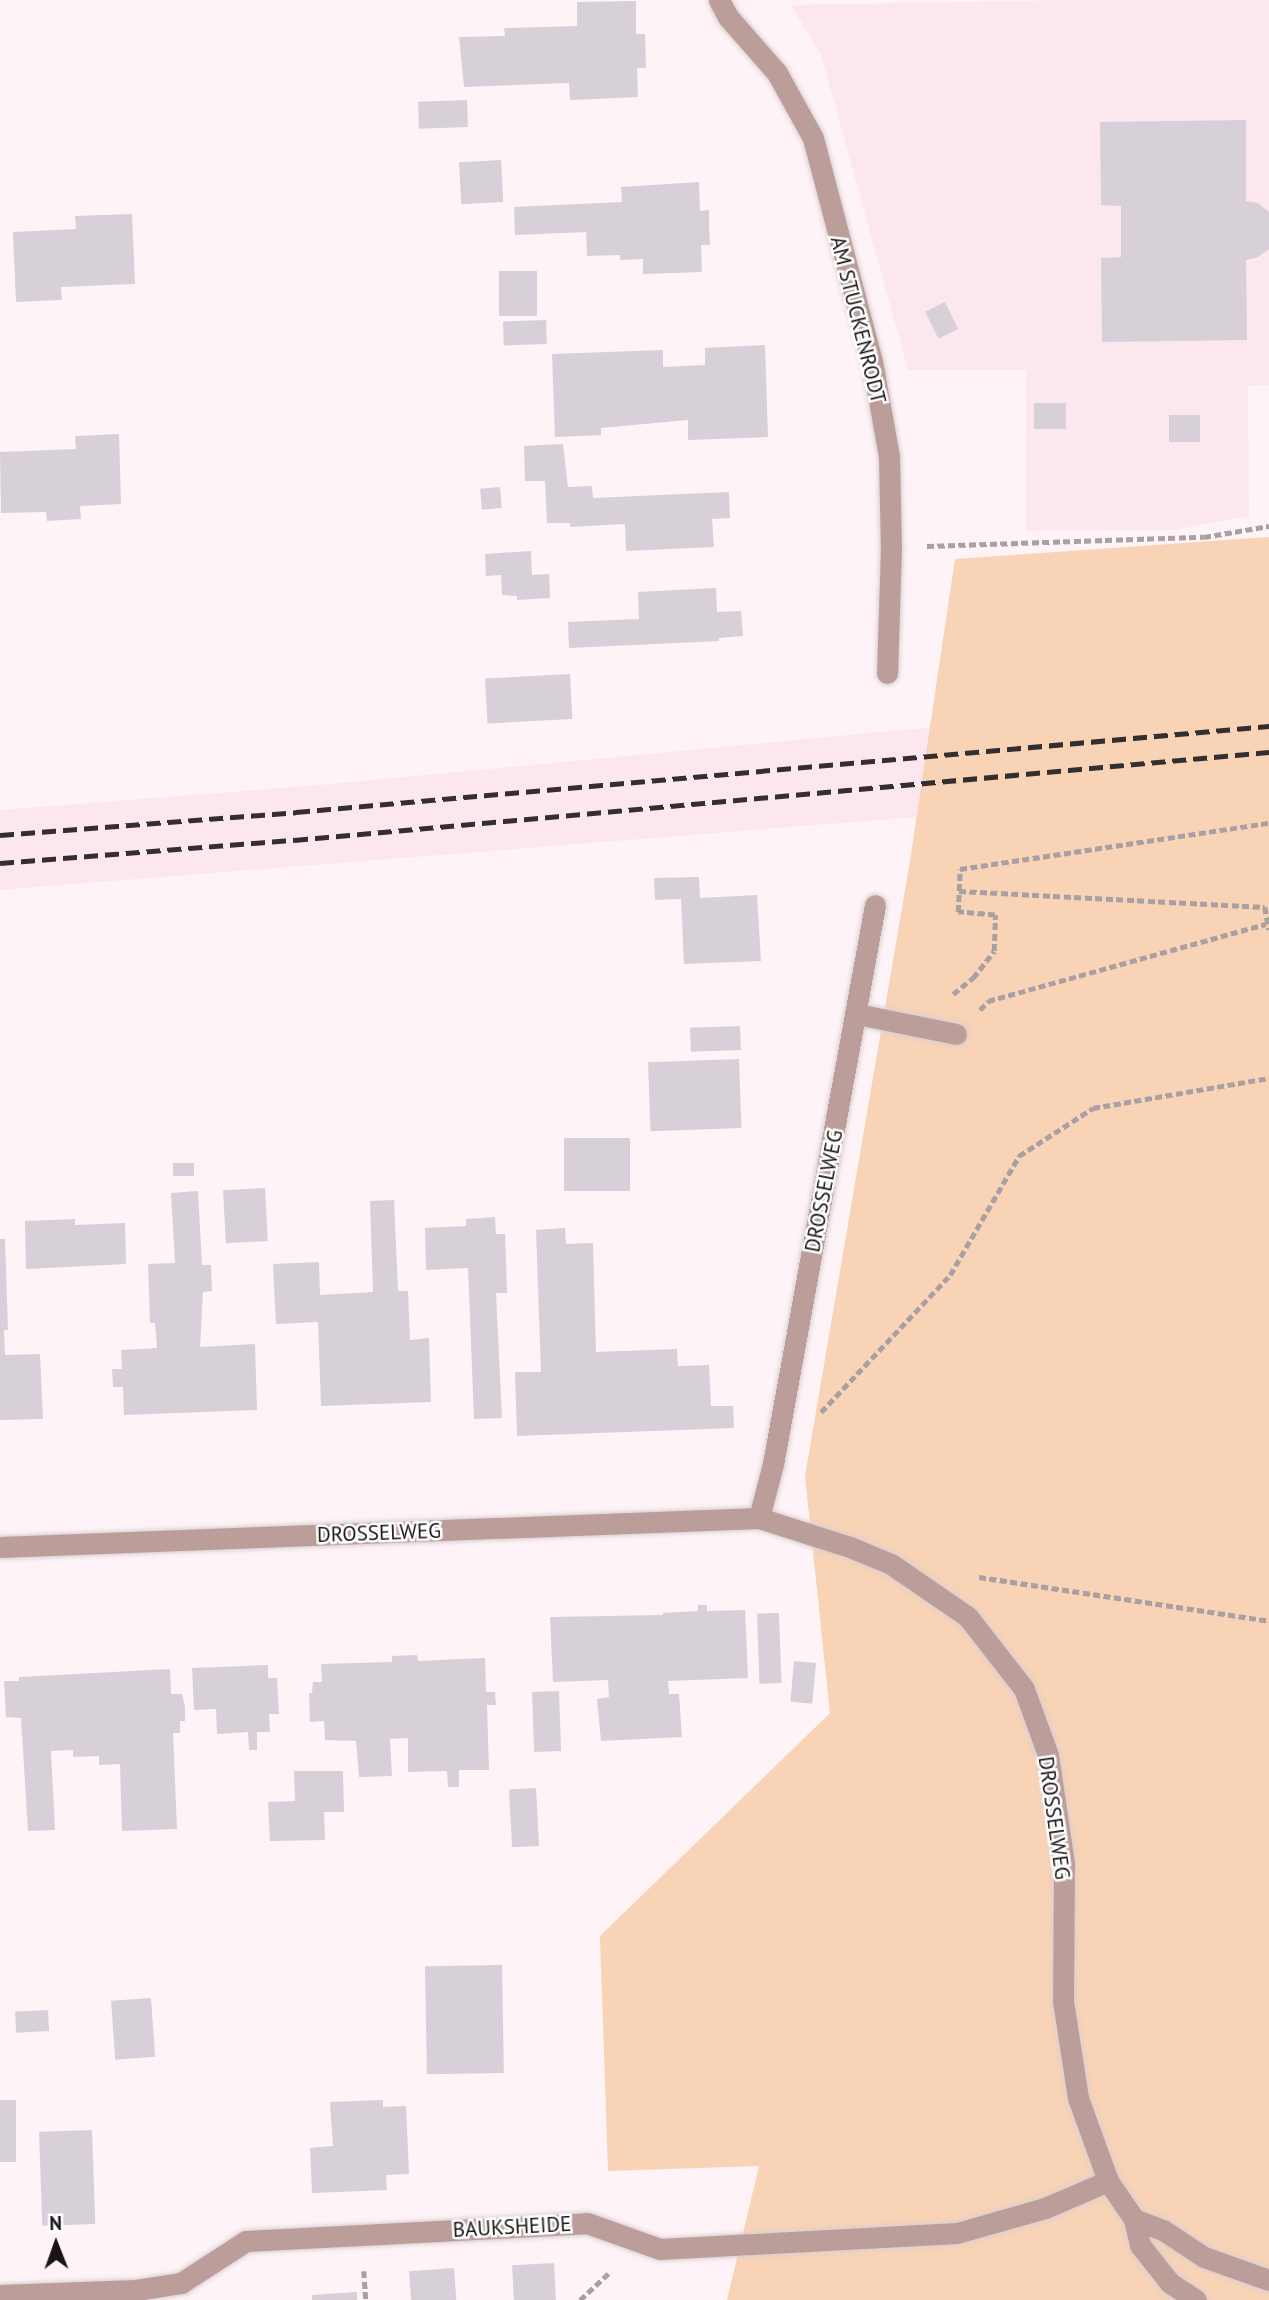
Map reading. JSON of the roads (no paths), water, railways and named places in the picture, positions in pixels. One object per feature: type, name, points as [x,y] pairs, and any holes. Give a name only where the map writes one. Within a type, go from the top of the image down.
[{"type":"street","name":"AM STUCKENRODT","points":[[719,0],[728,17],[777,73],[813,138],[872,361],[889,456],[891,548],[887,673]]},
{"type":"street","name":"DROSSELWEG","points":[[759,1518],[773,1464],[875,905]]},
{"type":"street","points":[[857,1014],[956,1034]]},
{"type":"street","name":"DROSSELWEG","points":[[0,1547],[759,1518],[891,1564],[968,1617],[1024,1689],[1048,1755],[1064,1864],[1063,2001],[1078,2098],[1108,2181],[1134,2219],[1140,2245],[1170,2283],[1196,2300]]},
{"type":"street","name":"BAUKSHEIDE","points":[[0,2295],[136,2295],[181,2283],[246,2241],[587,2223],[660,2249],[957,2233],[1045,2208],[1108,2181]]},
{"type":"street","points":[[1134,2219],[1163,2230],[1204,2257],[1269,2280]]},
{"type":"railway","points":[[0,835],[296,812],[1269,726]]},
{"type":"railway","points":[[0,863],[294,840],[1269,752]]}]
